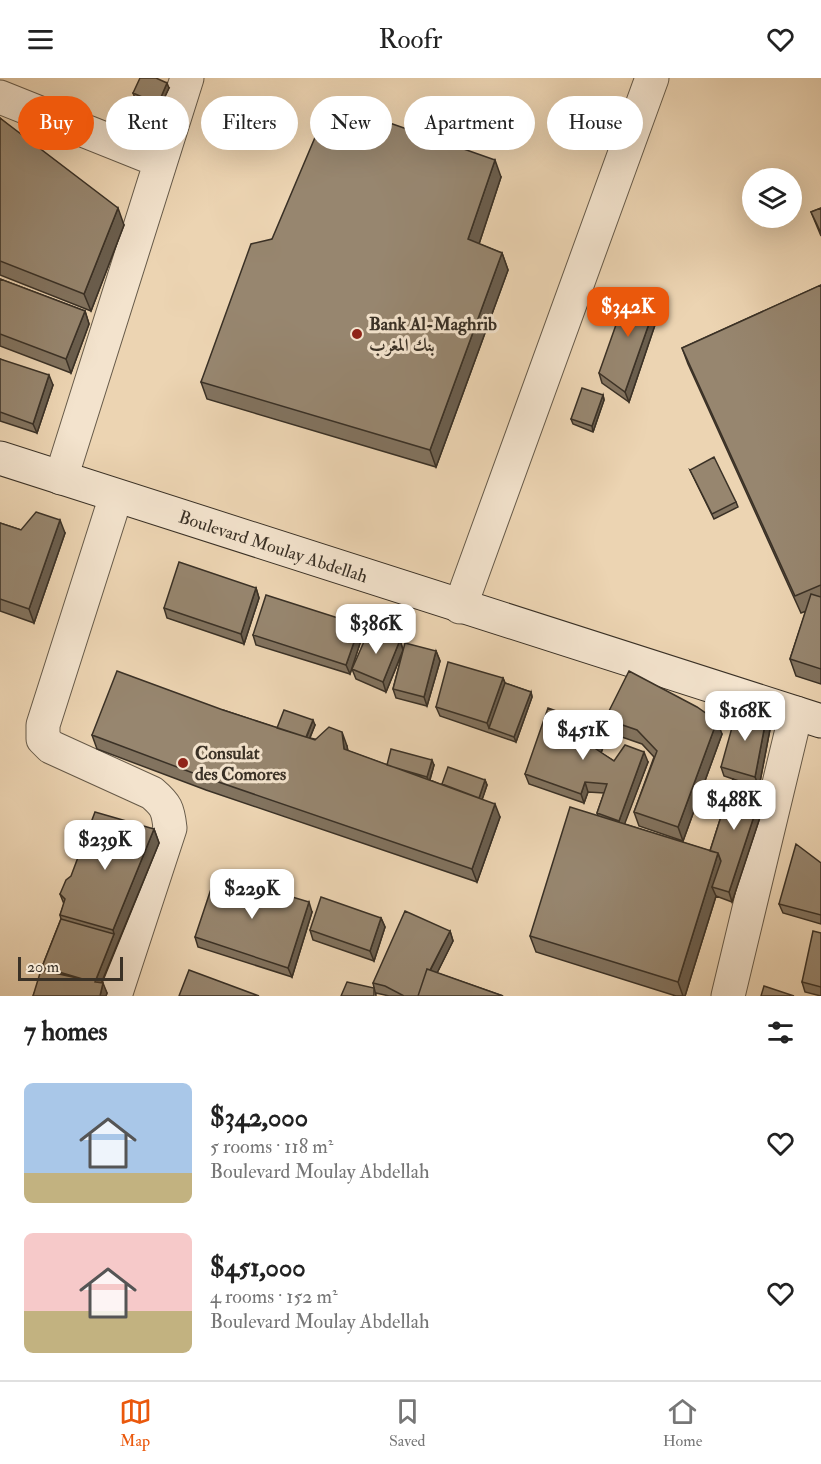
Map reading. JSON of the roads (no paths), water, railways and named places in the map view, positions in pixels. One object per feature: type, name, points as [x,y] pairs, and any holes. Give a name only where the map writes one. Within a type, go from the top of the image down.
[{"type":"street","points":[[61,478],[187,78]]},
{"type":"street","points":[[459,607],[652,78]]},
{"type":"street","points":[[0,97],[160,161]]},
{"type":"street","name":"Boulevard Moulay Abdellah","points":[[0,458],[808,717]]},
{"type":"street","points":[[115,996],[170,828],[168,815],[165,804],[152,793],[51,747],[43,739],[43,724],[116,496]]},
{"type":"street","points":[[728,996],[808,717]]},
{"type":"place","name":"Bank Al-Maghrib بنك المغرب","points":[[357,334]]},
{"type":"place","name":"Consulat des Comores","points":[[183,763]]}]
